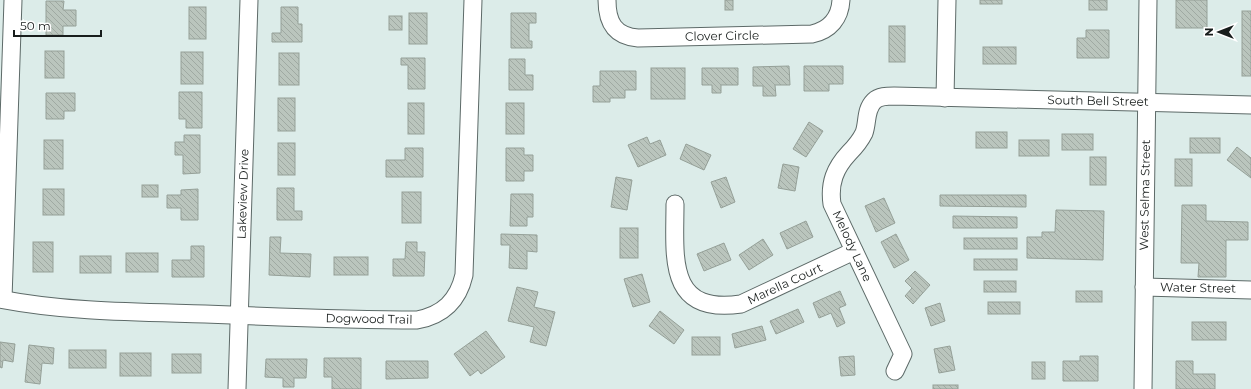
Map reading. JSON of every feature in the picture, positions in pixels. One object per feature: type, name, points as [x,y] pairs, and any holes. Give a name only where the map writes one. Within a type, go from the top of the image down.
[{"type":"street","points":[[1,299],[13,0]]},
{"type":"street","name":"Lakeview Drive","points":[[237,389],[249,0]]},
{"type":"street","name":"Dogwood Trail","points":[[1,299],[50,306],[105,311],[239,315],[417,320],[433,316],[441,312],[453,300],[462,284],[464,266],[473,0]]},
{"type":"street","name":"Clover Circle","points":[[607,0],[607,14],[612,25],[626,36],[638,38],[819,33],[831,25],[838,14],[841,0]]},
{"type":"street","points":[[945,98],[947,0]]},
{"type":"street","name":"West Selma Street","points":[[1143,389],[1148,0]]},
{"type":"street","name":"Melody Lane","points":[[895,371],[904,354],[832,204],[831,183],[841,162],[860,141],[864,132],[867,112],[874,100],[887,96],[945,98]]},
{"type":"street","name":"South Bell Street","points":[[945,98],[1251,104]]},
{"type":"street","name":"Marella Court","points":[[675,204],[675,248],[678,277],[684,288],[692,296],[713,305],[726,306],[741,304],[854,251]]},
{"type":"street","name":"Water Street","points":[[1144,287],[1251,290]]},
{"type":"building","points":[[725,0],[733,0],[733,10],[725,10]]},
{"type":"building","points":[[980,0],[1002,0],[1002,4],[980,4]]},
{"type":"building","points":[[1089,0],[1107,0],[1107,10],[1089,10]]},
{"type":"building","points":[[1176,0],[1207,0],[1207,28],[1176,28]]},
{"type":"building","points":[[46,1],[64,1],[63,10],[76,10],[76,26],[63,26],[63,35],[46,35]]},
{"type":"building","points":[[189,7],[206,7],[206,39],[189,39]]},
{"type":"building","points":[[281,7],[298,7],[298,24],[302,24],[302,42],[272,42],[272,33],[281,33]]},
{"type":"building","points":[[1242,11],[1251,11],[1251,76],[1242,76]]},
{"type":"building","points":[[409,13],[427,13],[427,44],[409,44]]},
{"type":"building","points":[[511,13],[536,13],[536,23],[529,23],[529,41],[532,41],[532,48],[511,48]]},
{"type":"building","points":[[389,16],[402,16],[402,30],[389,30]]},
{"type":"building","points":[[889,26],[905,26],[905,62],[889,62]]},
{"type":"building","points":[[1086,30],[1109,30],[1109,58],[1077,58],[1077,38],[1086,38]]},
{"type":"building","points":[[983,47],[1016,47],[1016,64],[983,64]]},
{"type":"building","points":[[45,51],[64,51],[64,78],[45,78]]},
{"type":"building","points":[[181,52],[203,52],[203,84],[181,84]]},
{"type":"building","points":[[279,53],[299,53],[299,85],[279,85]]},
{"type":"building","points":[[401,58],[425,58],[425,89],[408,89],[408,65],[401,65]]},
{"type":"building","points":[[509,59],[525,59],[525,75],[533,75],[533,90],[509,90]]},
{"type":"building","points":[[789,66],[790,85],[775,85],[776,96],[763,96],[763,86],[753,86],[753,67]]},
{"type":"building","points":[[804,66],[843,66],[843,84],[829,84],[829,91],[804,91]]},
{"type":"building","points":[[651,68],[685,68],[685,99],[651,99]]},
{"type":"building","points":[[702,68],[738,68],[738,85],[721,85],[721,93],[712,93],[712,85],[702,85]]},
{"type":"building","points":[[600,71],[636,71],[636,90],[625,90],[625,98],[610,98],[610,102],[593,102],[593,86],[600,86]]},
{"type":"building","points":[[179,92],[202,92],[202,128],[186,128],[186,119],[179,119]]},
{"type":"building","points":[[46,93],[75,93],[75,111],[64,111],[64,119],[46,119]]},
{"type":"building","points":[[278,98],[295,98],[295,131],[278,131]]},
{"type":"building","points":[[408,103],[424,103],[424,134],[408,134]]},
{"type":"building","points":[[506,103],[524,103],[524,134],[506,134]]},
{"type":"building","points":[[809,122],[823,131],[806,157],[793,149]]},
{"type":"building","points":[[976,132],[1007,132],[1007,148],[976,148]]},
{"type":"building","points":[[1062,134],[1093,134],[1093,150],[1062,150]]},
{"type":"building","points":[[184,135],[200,135],[200,173],[183,174],[183,155],[175,155],[175,142],[184,142]]},
{"type":"building","points":[[647,137],[650,144],[660,140],[666,155],[638,167],[628,145]]},
{"type":"building","points":[[1190,138],[1220,138],[1220,153],[1190,153]]},
{"type":"building","points":[[44,140],[63,140],[63,169],[44,169]]},
{"type":"building","points":[[1019,140],[1049,140],[1049,156],[1019,156]]},
{"type":"building","points":[[278,143],[295,143],[295,175],[278,175]]},
{"type":"building","points":[[686,144],[711,155],[704,170],[680,159]]},
{"type":"building","points":[[1237,147],[1251,158],[1251,178],[1227,160]]},
{"type":"building","points":[[405,148],[423,148],[423,177],[386,177],[386,160],[405,160]]},
{"type":"building","points":[[506,148],[524,148],[524,155],[533,155],[533,171],[524,171],[524,181],[506,181]]},
{"type":"building","points":[[1090,157],[1106,157],[1106,185],[1090,185]]},
{"type":"building","points":[[1175,159],[1192,159],[1192,186],[1175,186]]},
{"type":"building","points":[[783,164],[799,167],[795,191],[778,188]]},
{"type":"building","points":[[616,177],[632,180],[627,210],[611,207]]},
{"type":"building","points":[[726,177],[735,202],[721,208],[711,182]]},
{"type":"building","points":[[142,185],[158,185],[158,197],[142,197]]},
{"type":"building","points":[[277,188],[294,188],[294,211],[302,211],[302,220],[277,220]]},
{"type":"building","points":[[43,189],[64,189],[64,215],[43,215]]},
{"type":"building","points":[[198,189],[198,220],[181,220],[181,208],[167,208],[167,195],[181,195],[181,190]]},
{"type":"building","points":[[402,192],[421,192],[421,223],[402,223]]},
{"type":"building","points":[[511,194],[533,194],[533,217],[527,217],[527,226],[510,226]]},
{"type":"building","points":[[940,195],[1026,195],[1026,207],[940,206]]},
{"type":"building","points":[[884,198],[895,223],[876,232],[865,206]]},
{"type":"building","points":[[1182,205],[1206,205],[1206,221],[1248,222],[1248,240],[1226,240],[1226,277],[1198,277],[1199,263],[1181,263]]},
{"type":"building","points":[[1056,210],[1104,211],[1103,260],[1027,258],[1027,237],[1042,237],[1042,232],[1055,232]]},
{"type":"building","points":[[953,216],[1017,217],[1017,228],[953,228]]},
{"type":"building","points":[[806,221],[813,237],[787,249],[780,233]]},
{"type":"building","points":[[620,228],[638,228],[638,258],[620,258]]},
{"type":"building","points":[[501,234],[537,235],[537,252],[527,251],[527,269],[509,268],[510,245],[501,245]]},
{"type":"building","points":[[896,234],[909,260],[894,268],[881,242]]},
{"type":"building","points":[[270,237],[281,237],[280,253],[311,254],[310,277],[269,275]]},
{"type":"building","points":[[964,238],[1017,238],[1017,249],[964,249]]},
{"type":"building","points":[[763,239],[773,255],[749,270],[739,255]]},
{"type":"building","points":[[33,242],[53,242],[53,272],[33,272]]},
{"type":"building","points":[[406,242],[417,242],[417,252],[425,252],[424,276],[393,276],[393,259],[405,259]]},
{"type":"building","points":[[724,243],[731,260],[704,271],[697,254]]},
{"type":"building","points":[[191,246],[204,246],[204,277],[172,277],[172,260],[191,260]]},
{"type":"building","points":[[126,253],[158,253],[158,272],[126,272]]},
{"type":"building","points":[[80,256],[111,256],[111,273],[80,273]]},
{"type":"building","points":[[334,257],[368,257],[368,275],[334,275]]},
{"type":"building","points":[[974,259],[1017,259],[1017,270],[974,270]]},
{"type":"building","points":[[915,271],[930,285],[913,304],[905,296],[912,288],[905,281]]},
{"type":"building","points":[[642,274],[650,302],[633,307],[624,279]]},
{"type":"building","points":[[984,281],[1016,281],[1016,292],[984,292]]},
{"type":"building","points":[[517,287],[538,292],[534,307],[555,312],[546,346],[530,342],[534,327],[508,321]]},
{"type":"building","points":[[840,291],[846,305],[839,308],[845,323],[837,327],[831,313],[819,318],[813,303]]},
{"type":"building","points":[[1076,291],[1102,291],[1102,302],[1076,302]]},
{"type":"building","points":[[988,302],[1020,302],[1020,314],[988,314]]},
{"type":"building","points":[[940,303],[945,321],[931,326],[925,308]]},
{"type":"building","points":[[798,309],[804,322],[776,334],[770,321]]},
{"type":"building","points":[[660,311],[684,330],[674,344],[649,326]]},
{"type":"building","points":[[1192,322],[1226,322],[1226,340],[1192,340]]},
{"type":"building","points":[[762,326],[766,340],[735,348],[732,334]]},
{"type":"building","points":[[486,331],[505,357],[481,374],[478,370],[470,376],[454,354]]},
{"type":"building","points":[[692,337],[720,337],[720,355],[692,355]]},
{"type":"building","points":[[0,342],[15,344],[13,362],[3,360],[2,368],[0,367]]},
{"type":"building","points":[[29,345],[54,348],[53,364],[42,363],[40,384],[25,382]]},
{"type":"building","points":[[950,346],[955,370],[939,373],[934,349]]},
{"type":"building","points":[[69,350],[106,350],[106,368],[69,368]]},
{"type":"building","points":[[120,353],[151,353],[151,376],[120,376]]},
{"type":"building","points":[[172,354],[201,354],[201,373],[172,373]]},
{"type":"building","points":[[854,356],[855,375],[841,376],[839,357]]},
{"type":"building","points":[[1080,356],[1098,356],[1098,381],[1063,381],[1063,361],[1080,361]]},
{"type":"building","points":[[324,358],[361,358],[361,389],[332,389],[332,377],[324,377]]},
{"type":"building","points":[[266,359],[307,359],[306,378],[294,378],[294,387],[283,387],[283,378],[265,377]]},
{"type":"building","points":[[386,361],[428,361],[428,378],[386,379]]},
{"type":"building","points":[[1176,361],[1193,361],[1193,374],[1215,374],[1215,389],[1176,389]]},
{"type":"building","points":[[1032,362],[1045,362],[1045,379],[1032,379]]},
{"type":"building","points":[[933,385],[958,385],[958,389],[933,389]]}]
